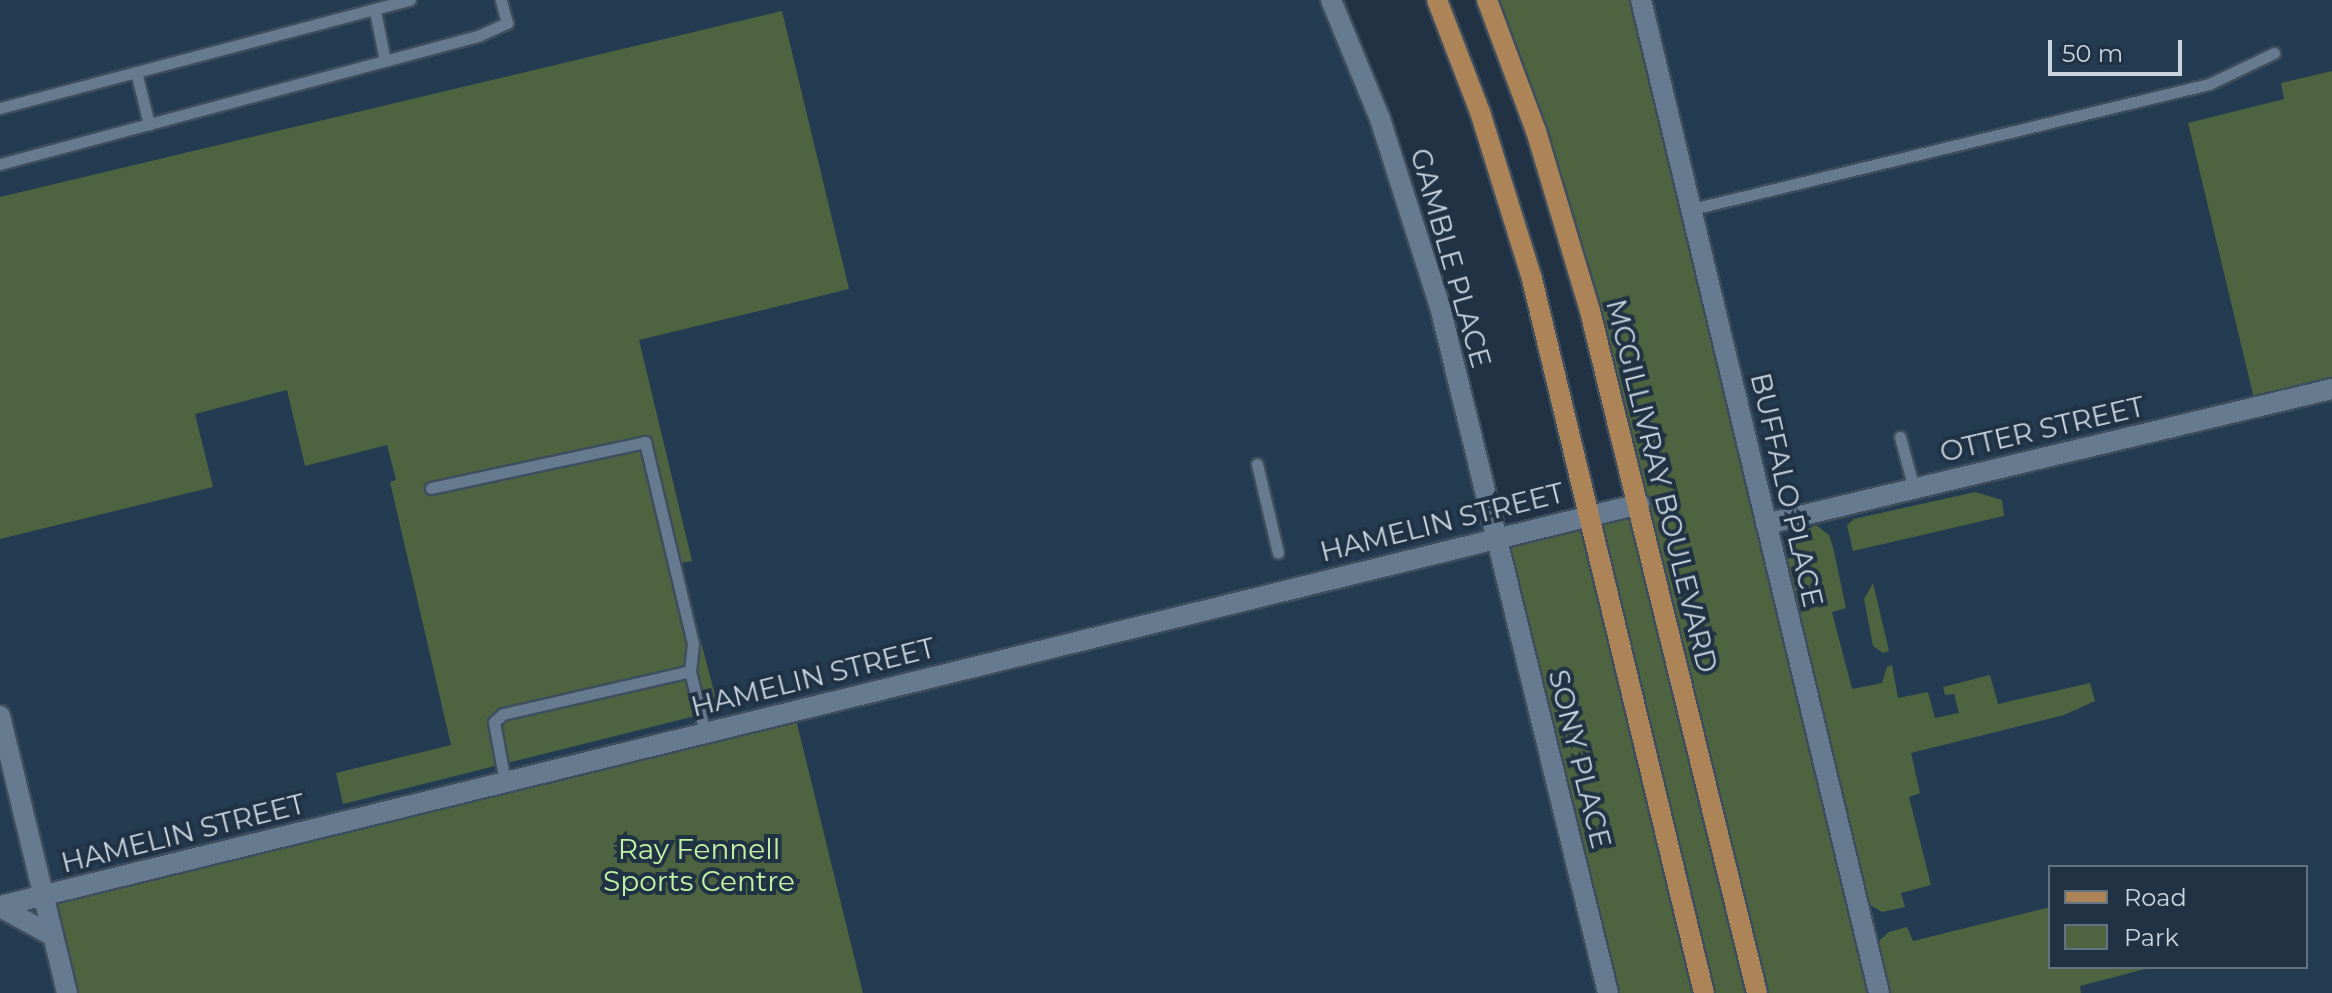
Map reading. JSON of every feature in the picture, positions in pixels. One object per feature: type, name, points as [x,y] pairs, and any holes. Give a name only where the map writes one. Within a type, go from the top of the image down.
[{"type":"main road","points":[[1437,0],[1480,112],[1532,279],[1704,993]]},
{"type":"main road","name":"MCGILLIVRAY BOULEVARD","points":[[1487,0],[1569,236],[1639,504],[1757,993]]},
{"type":"street","name":"GAMBLE PLACE","points":[[1331,0],[1412,214],[1498,538]]},
{"type":"street","name":"BUFFALO PLACE","points":[[1641,0],[1879,993]]},
{"type":"street","name":"OTTER STREET","points":[[1766,524],[2332,389]]},
{"type":"street","name":"HAMELIN STREET","points":[[0,906],[1639,504]]},
{"type":"street","name":"SONY PLACE","points":[[1498,538],[1608,993]]},
{"type":"street","points":[[1,723],[67,993]]},
{"type":"street","points":[[0,906],[53,936]]},
{"type":"lane","points":[[0,108],[410,0]]},
{"type":"lane","points":[[0,164],[385,61],[507,23],[501,0]]},
{"type":"lane","points":[[375,11],[385,61]]},
{"type":"lane","points":[[1692,209],[2209,84],[2274,53]]},
{"type":"lane","points":[[136,72],[149,124]]},
{"type":"lane","points":[[1900,437],[1914,489]]},
{"type":"lane","points":[[431,488],[645,442],[693,643],[690,671],[705,733]]},
{"type":"lane","points":[[1257,464],[1278,553]]},
{"type":"lane","points":[[505,782],[494,722],[503,714],[690,671]]},
{"type":"shaded area","points":[[0,0],[1331,0],[1412,214],[1608,993],[863,993],[794,711],[67,993],[0,993]]},
{"type":"shaded area","points":[[1641,0],[2332,0],[2332,71],[2281,83],[2285,99],[2188,124],[2256,406],[2332,389],[2332,993],[1879,993]]},
{"type":"green space","points":[[1487,0],[1641,0],[1879,993],[1608,993],[1498,538],[1638,504]]},
{"type":"green space","points":[[782,11],[849,289],[639,340],[692,561],[680,563],[719,710],[343,804],[336,773],[451,745],[390,482],[396,480],[387,445],[305,466],[287,390],[195,414],[213,487],[0,539],[0,197]]},
{"type":"green space","points":[[2332,71],[2332,389],[2256,407],[2188,123],[2284,99],[2281,83]]},
{"type":"green space","points":[[1975,492],[2002,500],[2004,516],[1853,551],[1847,525],[1854,519]]},
{"type":"green space","points":[[1816,525],[1829,535],[1833,547],[1846,608],[1832,612],[1852,689],[1882,683],[1887,667],[1892,665],[1898,698],[1928,692],[1935,718],[1959,713],[1954,694],[1945,695],[1943,687],[1990,675],[1998,704],[2090,683],[2095,701],[2064,715],[1911,753],[1920,793],[1909,797],[1931,885],[1901,893],[1905,907],[1882,912],[1870,905],[1786,563],[1802,532]]},
{"type":"green space","points":[[1873,583],[1889,651],[1883,653],[1873,646],[1864,599]]},
{"type":"green space","name":"Ray Fennell Sports Centre","points":[[794,711],[863,993],[67,993],[44,896]]},
{"type":"green space","points":[[2048,907],[2048,969],[2145,969],[2080,986],[2081,993],[1890,993],[1880,940],[1889,932],[1907,927],[1913,941]]}]
